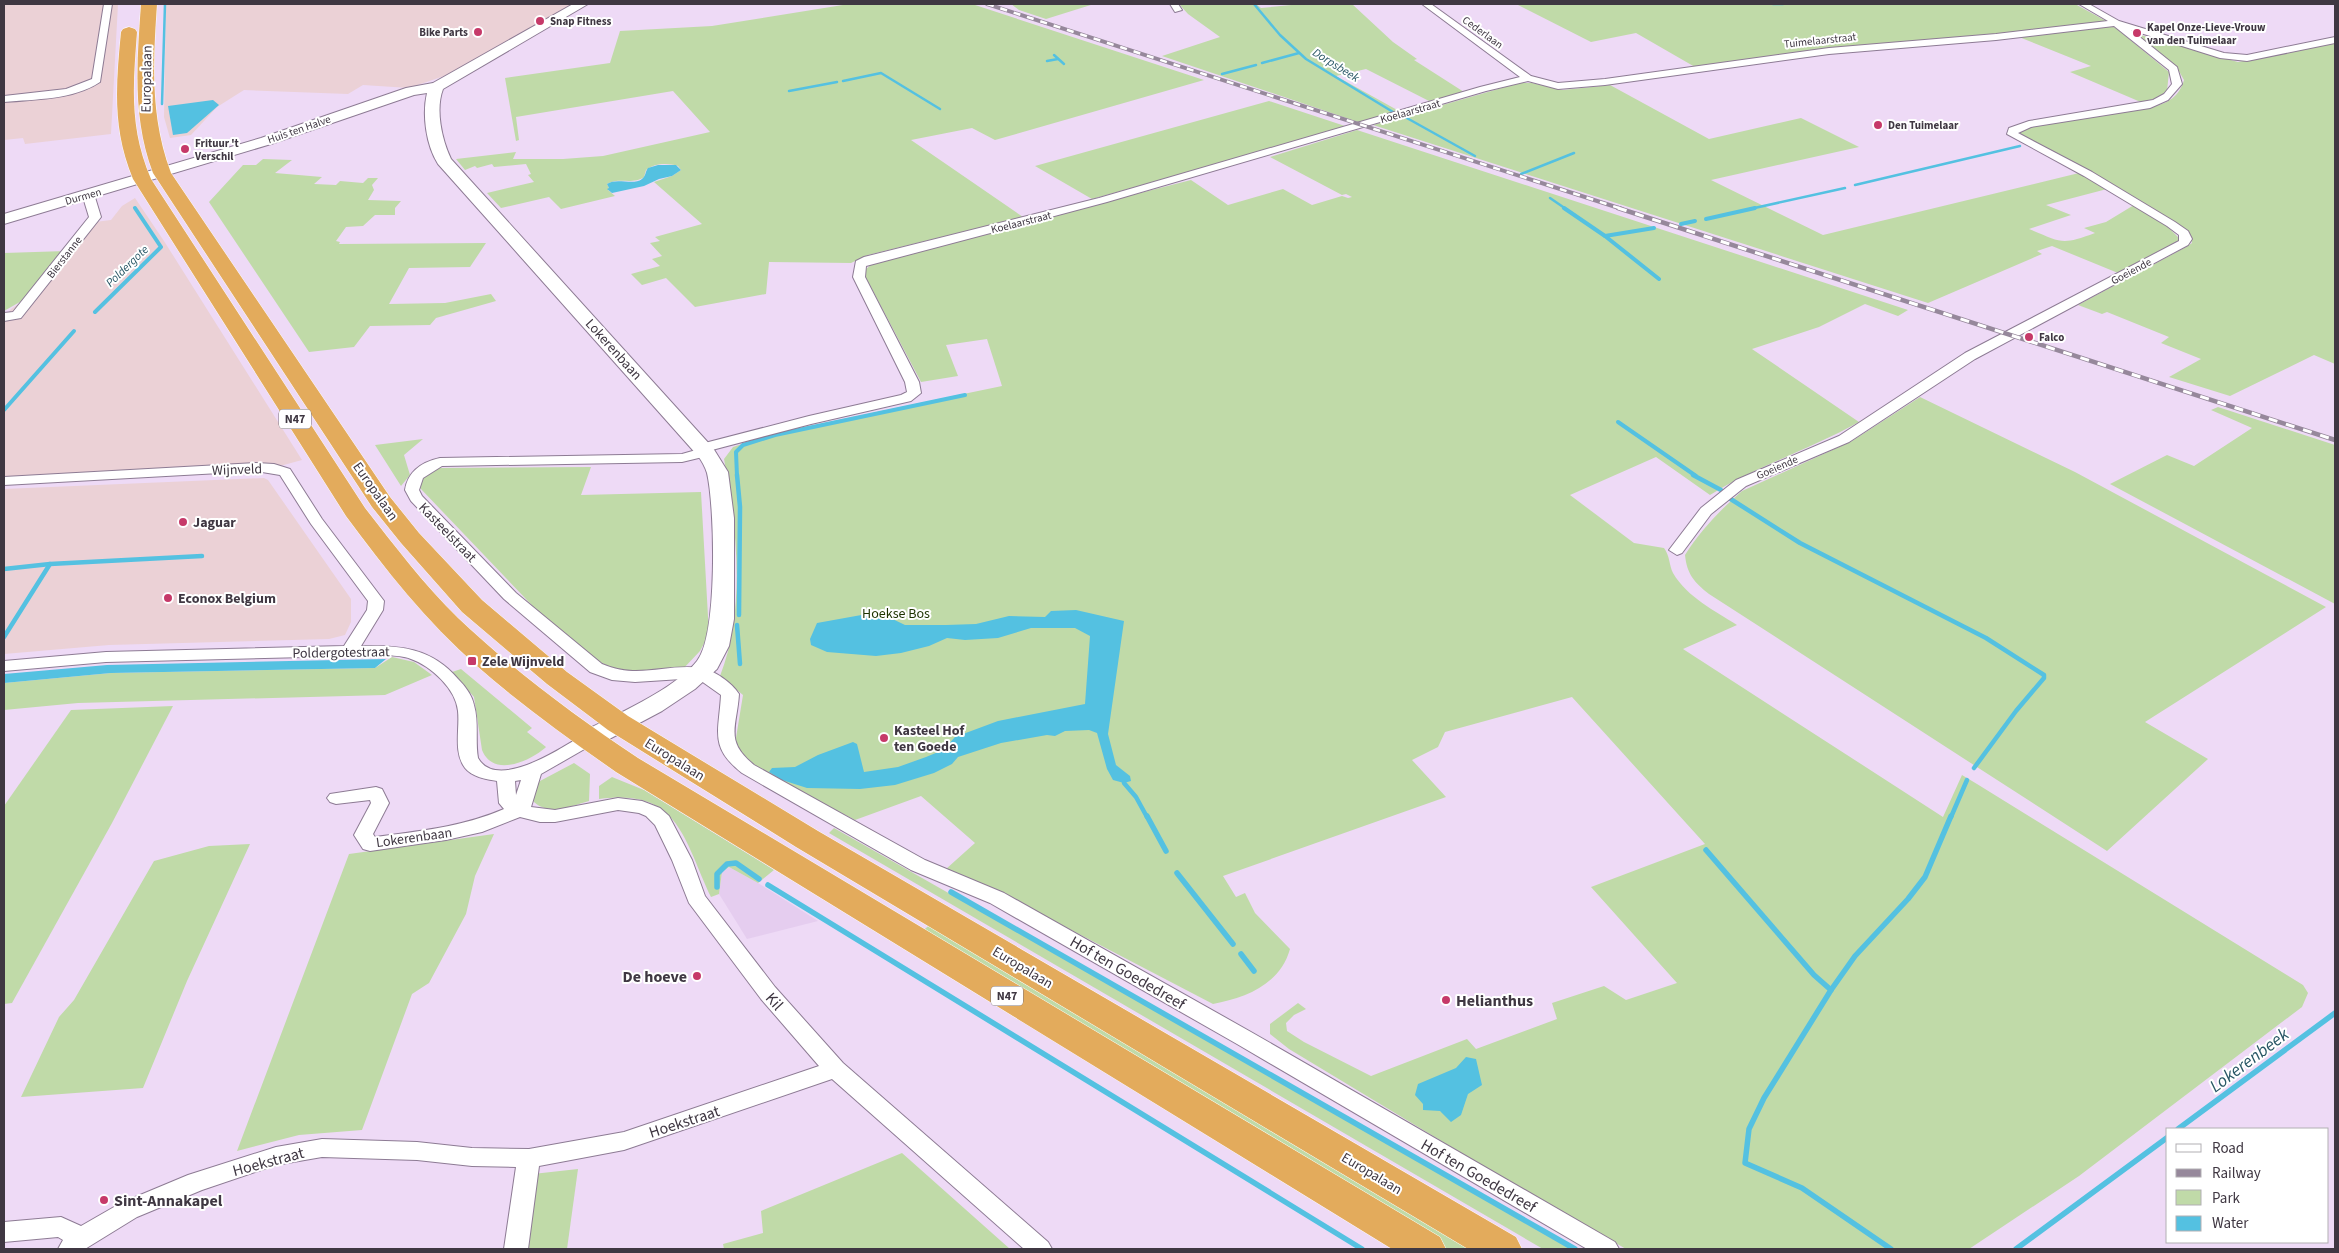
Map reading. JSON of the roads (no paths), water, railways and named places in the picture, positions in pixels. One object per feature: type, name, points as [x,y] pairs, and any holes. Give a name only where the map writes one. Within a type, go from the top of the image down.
[{"type":"highway","name":"Europalaan","points":[[149,4],[144,102],[149,138],[162,173],[382,502],[410,538],[472,606],[557,678],[603,731],[627,765],[1426,1249]]},
{"type":"highway","name":"Europalaan","points":[[130,12],[123,103],[124,124],[128,144],[142,178],[355,511],[382,547],[437,611],[481,654],[518,686],[807,839],[1502,1249]]},
{"type":"street","points":[[4,99],[57,93],[91,85],[97,80],[108,4]]},
{"type":"street","points":[[437,87],[582,4]]},
{"type":"street","name":"Cederlaan","points":[[1426,4],[1528,78]]},
{"type":"street","points":[[2083,4],[2117,24],[2180,44],[2234,58],[2247,58],[2335,40]]},
{"type":"street","name":"Tuimelaarstraat","points":[[1528,78],[1545,84],[1573,86],[1829,51],[1996,37],[2117,24]]},
{"type":"street","name":"Goeiende","points":[[1677,550],[1706,511],[1741,483],[1844,439],[1970,356],[2184,243],[2186,239],[2184,233],[2171,224],[2088,174],[2012,134],[2013,130],[2029,124],[2146,106],[2164,100],[2171,95],[2177,84],[2174,69],[2117,24]]},
{"type":"street","name":"Koelaarstraat","points":[[704,450],[809,420],[906,398],[914,392],[912,382],[859,277],[860,264],[868,260],[1103,200],[1483,89],[1528,78]]},
{"type":"street","name":"Huis ten Halve","points":[[162,173],[308,127],[411,91],[437,87]]},
{"type":"street","name":"Lokerenbaan","points":[[437,87],[432,95],[438,150],[444,161],[704,450],[717,469],[720,488],[724,568],[719,640],[708,664],[700,673],[680,687],[603,731]]},
{"type":"street","name":"Durmen","points":[[4,219],[162,173]]},
{"type":"street","name":"Bierstanne","points":[[4,317],[17,315],[95,217],[88,194]]},
{"type":"street","name":"Kasteelstraat","points":[[700,673],[635,677],[612,675],[596,668],[510,596],[416,498],[412,490],[416,476],[425,468],[440,462],[682,458],[704,450]]},
{"type":"street","name":"Wijnveld","points":[[4,481],[256,467],[274,468],[284,472],[321,528],[376,600],[374,610],[350,650]]},
{"type":"street","name":"Poldergotestraat","points":[[4,666],[106,657],[388,650],[420,656],[430,662],[464,696],[467,707],[471,763],[491,774],[506,776],[533,770],[603,731]]},
{"type":"street","name":"Hof ten Goededreef","points":[[700,673],[719,684],[730,694],[725,741],[732,759],[918,865],[948,880],[997,898],[1244,1038],[1607,1249]]},
{"type":"street","points":[[506,776],[508,803],[521,809],[533,770]]},
{"type":"street","name":"Lokerenbaan","points":[[336,798],[376,793],[380,804],[363,835],[370,844],[446,834],[482,826],[521,809]]},
{"type":"street","name":"Kil","points":[[521,809],[532,815],[555,816],[618,804],[642,807],[653,812],[662,821],[696,898],[762,986],[835,1069],[1040,1249]]},
{"type":"street","name":"Hoekstraat","points":[[4,1232],[61,1228],[76,1244],[129,1210],[196,1182],[276,1156],[322,1148],[417,1151],[472,1157],[529,1158],[624,1141],[835,1069]]},
{"type":"street","points":[[516,1249],[529,1158]]},
{"type":"water","points":[[213,100],[219,105],[187,133],[173,135],[168,106]]},
{"type":"water","points":[[658,165],[676,165],[681,170],[672,176],[659,179],[644,186],[612,193],[607,189],[609,188],[607,184],[611,182],[638,181],[643,178],[648,168]]},
{"type":"water","points":[[1076,610],[1124,621],[1108,734],[1116,765],[1130,776],[1131,781],[1124,783],[1113,780],[1107,769],[1097,733],[1089,730],[1065,731],[1055,736],[1047,735],[1001,743],[958,757],[952,764],[934,773],[895,785],[860,789],[807,788],[782,780],[769,772],[772,768],[795,767],[818,755],[853,742],[857,744],[864,772],[898,767],[943,750],[955,737],[998,721],[1085,704],[1090,636],[1075,628],[1031,628],[998,638],[965,640],[947,638],[929,646],[901,653],[876,656],[827,652],[811,645],[810,639],[817,623],[878,612],[905,625],[976,624],[1009,616],[1045,617],[1051,611]]},
{"type":"water","points":[[386,659],[375,668],[111,673],[4,683],[4,674],[107,665]]},
{"type":"water","points":[[1466,1057],[1476,1059],[1482,1085],[1468,1094],[1461,1115],[1451,1122],[1440,1111],[1423,1110],[1423,1104],[1415,1095],[1418,1084],[1456,1068]]},
{"type":"waterway","name":"Poldergote","points":[[162,104],[165,4]]},
{"type":"waterway","name":"Dorpsbeek","points":[[1254,4],[1280,35],[1306,59],[1393,112]]},
{"type":"waterway","points":[[1773,4],[1783,4]]},
{"type":"waterway","points":[[1262,63],[1299,53]]},
{"type":"waterway","points":[[1054,55],[1064,64]]},
{"type":"waterway","points":[[1047,61],[1058,59]]},
{"type":"waterway","points":[[1222,74],[1256,65]]},
{"type":"waterway","points":[[843,81],[881,73],[940,109]]},
{"type":"waterway","points":[[789,91],[837,82]]},
{"type":"waterway","name":"Dorpsbeek","points":[[1405,117],[1475,156]]},
{"type":"waterway","points":[[1855,185],[2020,146]]},
{"type":"waterway","points":[[1521,174],[1574,153]]},
{"type":"waterway","points":[[1750,209],[1845,188]]},
{"type":"waterway","points":[[1550,198],[1566,209]]},
{"type":"waterway","name":"Poldergote","points":[[95,312],[161,247],[135,208]]},
{"type":"waterway","points":[[1564,208],[1605,236]]},
{"type":"waterway","points":[[1706,219],[1755,208]]},
{"type":"waterway","points":[[1681,224],[1695,221]]},
{"type":"waterway","points":[[1605,236],[1654,228]]},
{"type":"waterway","points":[[1605,236],[1659,279]]},
{"type":"waterway","name":"Poldergote","points":[[4,410],[74,331]]},
{"type":"waterway","points":[[737,476],[736,452],[743,445],[775,435],[965,395]]},
{"type":"waterway","points":[[1618,422],[1696,476]]},
{"type":"waterway","points":[[737,475],[740,507],[739,615]]},
{"type":"waterway","points":[[1693,475],[1721,490]]},
{"type":"waterway","points":[[1729,498],[1800,543],[1986,638],[2044,675],[2044,678],[2016,711],[1974,768]]},
{"type":"waterway","points":[[50,564],[202,556]]},
{"type":"waterway","points":[[4,569],[50,564]]},
{"type":"waterway","points":[[4,637],[50,564]]},
{"type":"waterway","points":[[737,625],[740,664]]},
{"type":"waterway","points":[[1951,817],[1967,780]]},
{"type":"waterway","points":[[1124,783],[1136,797],[1147,817]]},
{"type":"waterway","points":[[1147,816],[1166,851]]},
{"type":"waterway","points":[[1831,990],[1855,956],[1908,899],[1925,877],[1951,816]]},
{"type":"waterway","points":[[1706,850],[1814,975],[1831,990]]},
{"type":"waterway","points":[[717,887],[717,874],[727,864],[736,863],[759,879]]},
{"type":"waterway","points":[[1177,873],[1233,944]]},
{"type":"waterway","points":[[768,885],[1362,1249]]},
{"type":"waterway","points":[[951,892],[1575,1249]]},
{"type":"waterway","points":[[1241,954],[1254,971]]},
{"type":"waterway","points":[[1831,990],[1764,1098],[1749,1129],[1745,1163],[1802,1188],[1891,1249]]},
{"type":"waterway","name":"Lokerenbeek","points":[[2179,1128],[2335,1013]]},
{"type":"waterway","name":"Lokerenbeek","points":[[2016,1249],[2166,1138]]},
{"type":"railway","points":[[987,4],[1622,209]]},
{"type":"railway","points":[[1618,208],[2335,440]]},
{"type":"place","name":"Snap Fitness","points":[[540,21]]},
{"type":"place","name":"Bike Parts","points":[[478,32]]},
{"type":"place","name":"Kapel Onze-Lieve-Vrouw van den Tuimelaar","points":[[2137,33]]},
{"type":"place","name":"Den Tuimelaar","points":[[1878,125]]},
{"type":"place","name":"Frituur 't Verschil","points":[[185,149]]},
{"type":"place","name":"Falco","points":[[2029,337]]},
{"type":"place","name":"Jaguar","points":[[183,522]]},
{"type":"place","name":"Econox Belgium","points":[[168,598]]},
{"type":"place","name":"Zele Wijnveld","points":[[472,661]]},
{"type":"place","name":"Kasteel Hof ten Goede","points":[[884,738]]},
{"type":"place","name":"De hoeve","points":[[697,976]]},
{"type":"place","name":"Helianthus","points":[[1446,1000]]},
{"type":"place","name":"Sint-Annakapel","points":[[104,1200]]},
{"type":"park label","name":"Hoekse Bos","points":[[896,613]]}]
